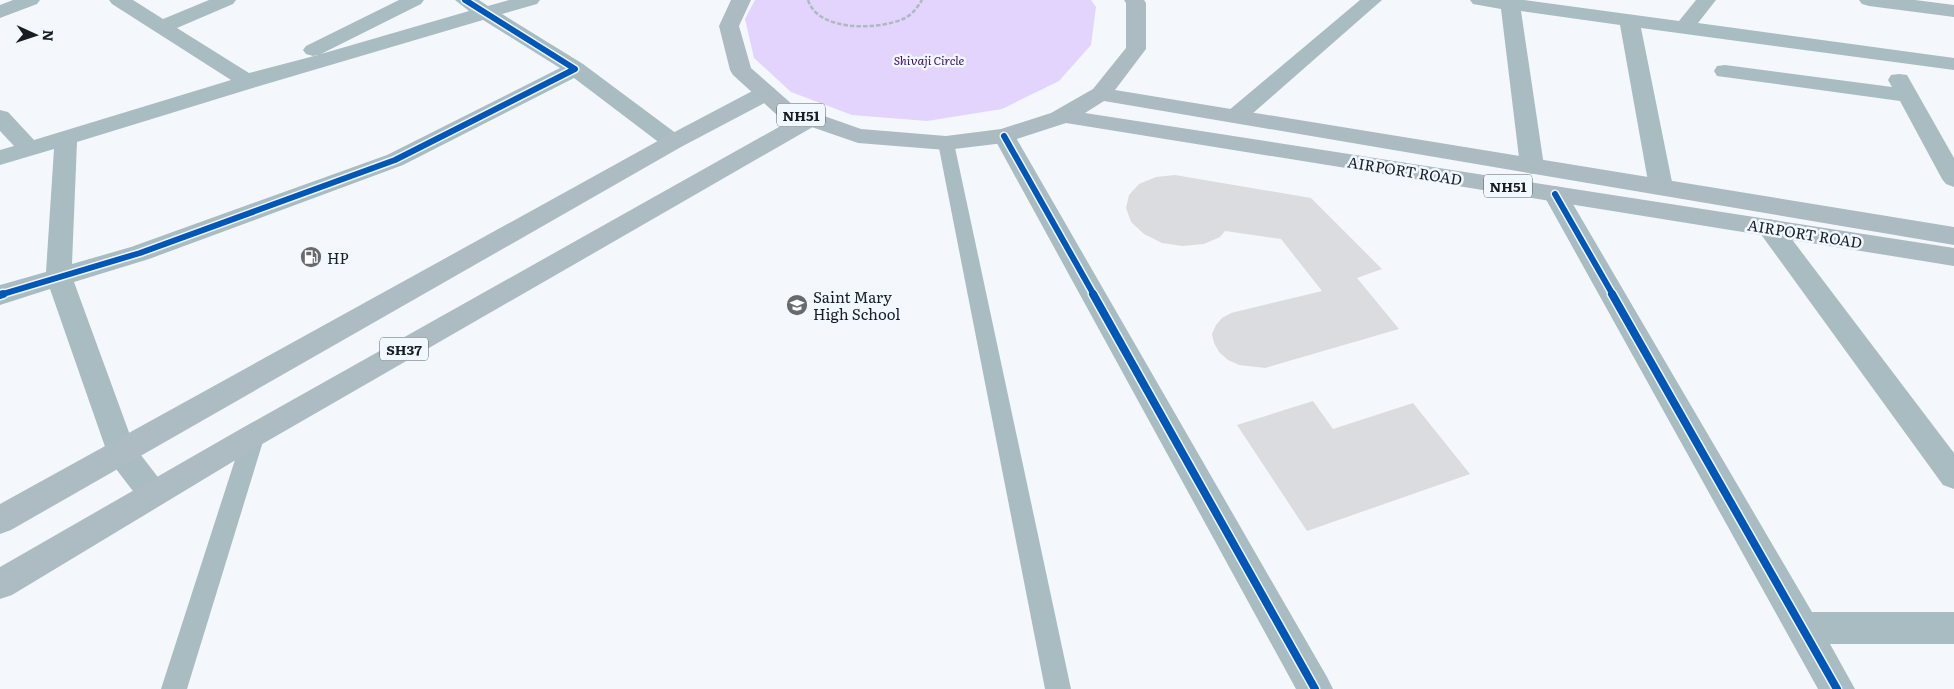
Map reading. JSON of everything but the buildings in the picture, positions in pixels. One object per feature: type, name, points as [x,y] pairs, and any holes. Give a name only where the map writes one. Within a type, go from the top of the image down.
[{"type":"highway","name":"NH51","points":[[740,0],[729,26],[741,70],[785,110],[858,136],[946,143],[1004,136],[1063,116],[1101,94],[1136,49],[1136,3],[1134,0]]},
{"type":"highway","name":"AIRPORT ROAD","points":[[1101,94],[1954,236]]},
{"type":"highway","name":"AIRPORT ROAD","points":[[1063,116],[1954,257]]},
{"type":"highway","points":[[1491,159],[1494,184]]},
{"type":"main road","points":[[0,520],[673,142],[766,93]]},
{"type":"main road","name":"SH37","points":[[0,584],[254,435],[810,119]]},
{"type":"street","points":[[0,12],[30,0]]},
{"type":"street","points":[[119,0],[248,82]]},
{"type":"street","points":[[162,28],[226,0]]},
{"type":"street","points":[[248,82],[414,0]]},
{"type":"street","points":[[465,0],[575,69],[673,142]]},
{"type":"street","points":[[0,158],[248,82],[530,0]]},
{"type":"street","points":[[1236,116],[1372,0]]},
{"type":"street","points":[[1480,0],[1954,64]]},
{"type":"street","points":[[1684,28],[1706,0]]},
{"type":"street","points":[[1869,0],[1954,11]]},
{"type":"street","points":[[1510,4],[1532,166]]},
{"type":"street","points":[[1629,20],[1661,187]]},
{"type":"street","points":[[1884,54],[1954,179]]},
{"type":"street","points":[[0,295],[140,252],[395,160],[575,69]]},
{"type":"street","points":[[1725,70],[1908,96]]},
{"type":"street","points":[[0,117],[29,149]]},
{"type":"street","points":[[1004,136],[1315,689]]},
{"type":"street","points":[[66,137],[59,277],[121,452],[153,494]]},
{"type":"street","points":[[1555,194],[1837,689]]},
{"type":"street","points":[[1769,227],[1954,476]]},
{"type":"street","points":[[1802,628],[1954,628]]},
{"type":"lane","points":[[946,143],[1058,689]]},
{"type":"lane","points":[[174,689],[254,435]]},
{"type":"path","points":[[808,0],[812,10],[825,20],[845,26],[868,27],[892,23],[910,14],[922,3],[922,0]]},
{"type":"green space","name":"Shivaji Circle","points":[[755,0],[1091,0],[1096,7],[1091,45],[1059,81],[1002,109],[927,121],[852,115],[791,92],[754,58],[745,19]]},
{"type":"cycle path","points":[[0,295],[140,253],[395,160],[575,69],[465,0]]},
{"type":"cycle path","points":[[1004,136],[1315,689]]},
{"type":"cycle path","points":[[1555,194],[1837,689]]},
{"type":"place","name":"HP","points":[[311,257]]},
{"type":"place","name":"Saint Mary High School","points":[[797,305]]}]
